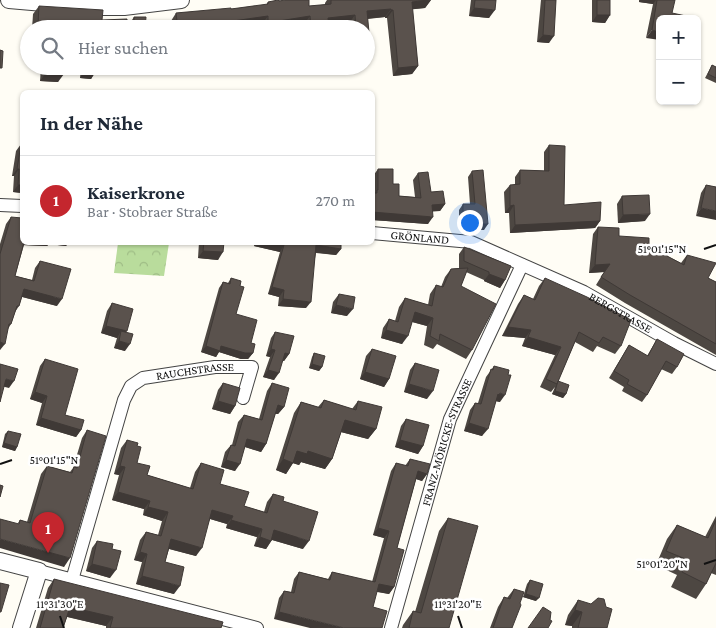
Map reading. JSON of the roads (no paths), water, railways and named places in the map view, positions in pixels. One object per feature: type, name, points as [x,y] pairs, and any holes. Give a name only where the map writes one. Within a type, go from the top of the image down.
[{"type":"street","points":[[9,0],[90,7],[124,7],[181,0]]},
{"type":"street","points":[[0,205],[20,206]]},
{"type":"street","name":"GRÖNLAND","points":[[375,234],[471,242],[522,265]]},
{"type":"street","name":"BERGSTRASSE","points":[[522,265],[584,292],[674,343],[716,364]]},
{"type":"street","name":"FRANZ-MÖRICKE-STRASSE","points":[[391,628],[450,418],[522,265]]},
{"type":"street","name":"RAUCHSTRASSE","points":[[72,580],[124,400],[131,386],[143,378],[215,367],[252,367],[243,398]]},
{"type":"street","points":[[0,560],[257,628]]},
{"type":"street","points":[[21,628],[39,571]]},
{"type":"place","name":"Kaiserkrone","points":[[48,553]]}]
